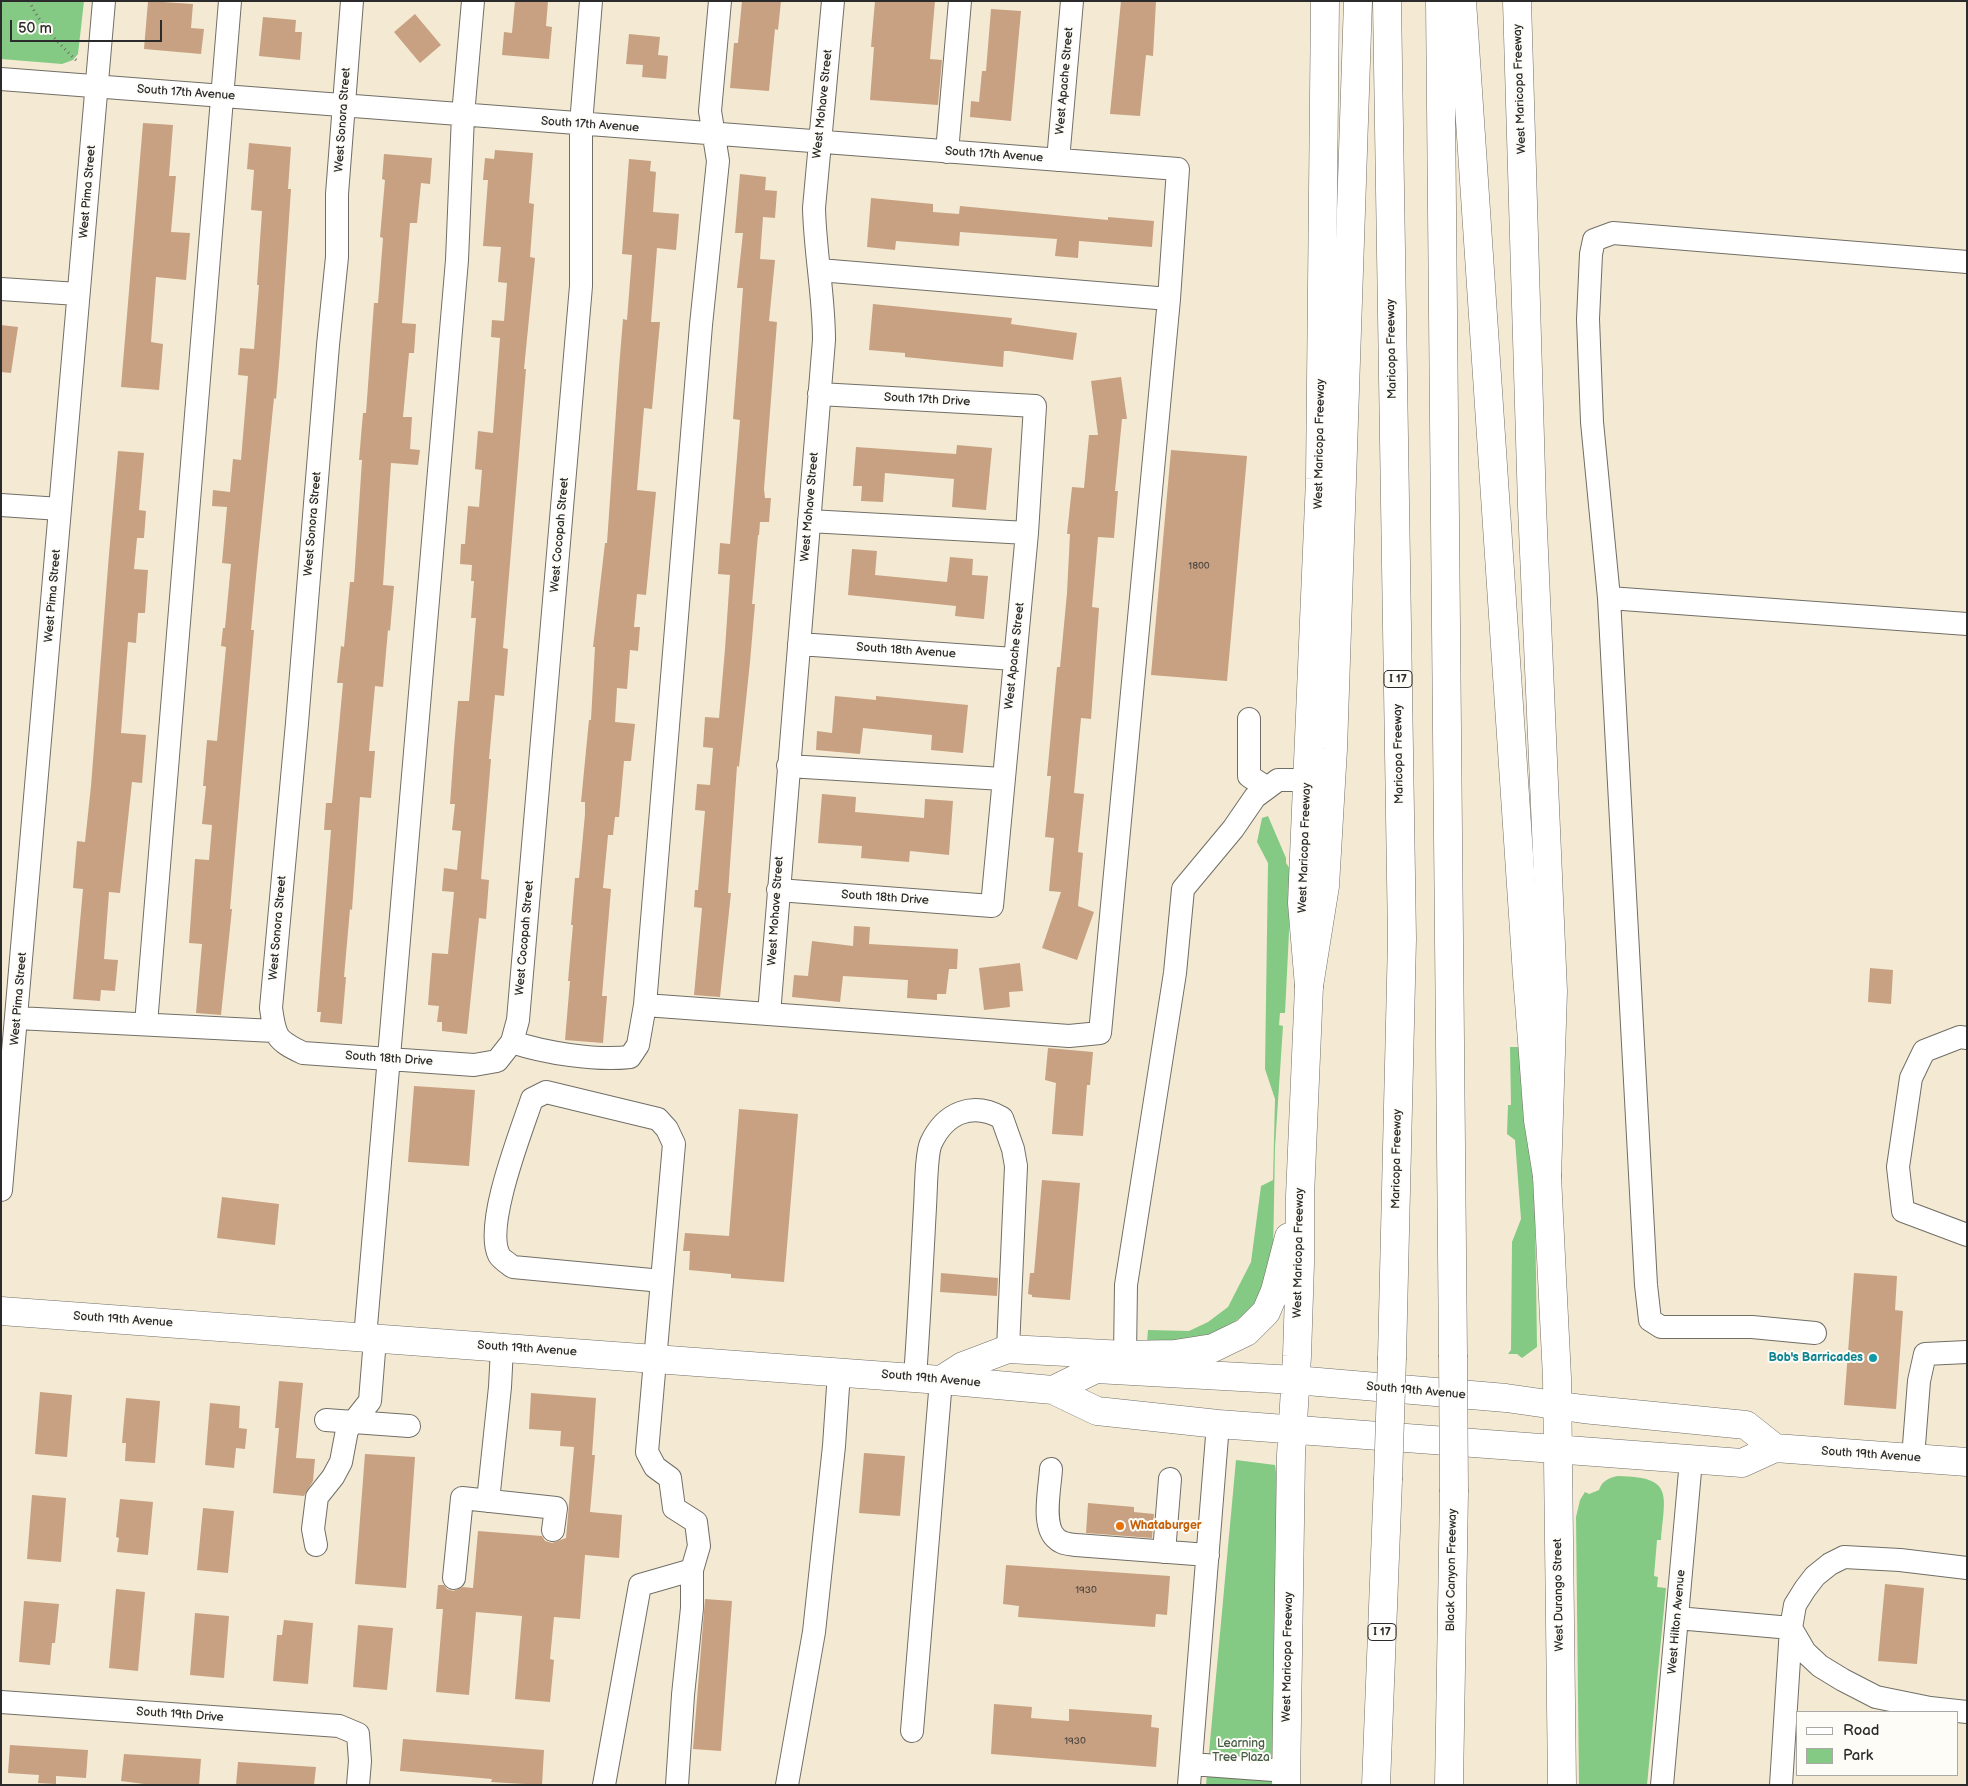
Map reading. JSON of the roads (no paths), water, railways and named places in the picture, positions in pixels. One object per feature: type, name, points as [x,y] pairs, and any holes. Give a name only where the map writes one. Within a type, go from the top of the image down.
[{"type":"main road","name":"West Maricopa Freeway","points":[[1286,1778],[1292,1429],[1300,1263],[1300,1196],[1309,986],[1302,903],[1320,479],[1325,1]]},
{"type":"main road","points":[[1309,986],[1325,886],[1333,749],[1358,1]]},
{"type":"main road","name":"Maricopa Freeway","points":[[1376,1785],[1392,1357],[1402,938],[1387,1]]},
{"type":"main road","name":"Black Canyon Freeway","points":[[1440,1],[1454,1355],[1454,1492],[1449,1785]]},
{"type":"main road","points":[[1462,1],[1527,975],[1538,1120],[1547,1176]]},
{"type":"main road","name":"West Maricopa Freeway","points":[[1517,1],[1532,506],[1553,992],[1547,1176],[1558,1406]]},
{"type":"main road","points":[[928,1379],[1008,1350],[1125,1355],[1175,1354],[1202,1351],[1224,1344],[1246,1332],[1266,1312],[1275,1290],[1300,1196]]},
{"type":"main road","name":"South 19th Avenue","points":[[1,1311],[370,1339],[656,1358],[1053,1390],[1097,1412],[1218,1424],[1558,1451],[1742,1463],[1775,1448],[1967,1462]]},
{"type":"main road","name":"South 19th Avenue","points":[[1053,1390],[1096,1369],[1295,1380],[1506,1398],[1558,1406],[1746,1424],[1775,1448]]},
{"type":"main road","name":"West Durango Street","points":[[1558,1406],[1562,1785]]},
{"type":"street","name":"West Pima Street","points":[[1,1190],[104,1]]},
{"type":"street","points":[[146,1024],[230,1]]},
{"type":"street","name":"West Sonora Street","points":[[279,1037],[271,1008],[298,723],[328,345],[337,257],[337,194],[352,1]]},
{"type":"street","points":[[316,1545],[313,1530],[317,1497],[333,1477],[340,1462],[347,1430],[370,1401],[370,1339],[388,1059],[457,260],[463,115],[473,1]]},
{"type":"street","name":"West Cocopah Street","points":[[497,1061],[512,1042],[518,1020],[581,286],[581,124],[591,1]]},
{"type":"street","points":[[512,1042],[528,1048],[605,1059],[630,1057],[638,1045],[645,1005],[700,334],[718,161],[710,111],[720,1]]},
{"type":"street","name":"West Mohave Street","points":[[768,1014],[824,340],[824,311],[814,239],[814,208],[833,1]]},
{"type":"street","points":[[947,152],[960,1]]},
{"type":"street","name":"West Apache Street","points":[[1058,160],[1072,1]]},
{"type":"street","name":"South 17th Avenue","points":[[1,79],[1178,169],[1169,299]]},
{"type":"street","points":[[1815,1334],[1752,1326],[1661,1327],[1650,1320],[1646,1285],[1609,598],[1592,422],[1588,319],[1591,254],[1594,240],[1613,233],[1967,262]]},
{"type":"street","points":[[645,1005],[1069,1036],[1100,1033],[1169,299],[819,270]]},
{"type":"street","points":[[1,288],[78,294]]},
{"type":"street","name":"South 17th Drive","points":[[819,394],[1035,406]]},
{"type":"street","name":"West Apache Street","points":[[992,906],[1027,533],[1035,406]]},
{"type":"street","points":[[1,505],[60,509]]},
{"type":"street","points":[[809,521],[1027,533]]},
{"type":"street","points":[[1609,598],[1967,624]]},
{"type":"street","name":"South 18th Avenue","points":[[798,644],[1014,659]]},
{"type":"street","points":[[1249,719],[1249,776],[1267,788]]},
{"type":"street","points":[[788,766],[1003,779]]},
{"type":"street","points":[[1125,1355],[1126,1285],[1175,973],[1183,889],[1233,829],[1255,797],[1278,780],[1307,780]]},
{"type":"street","name":"South 18th Drive","points":[[778,890],[992,906]]},
{"type":"street","name":"South 18th Drive","points":[[17,1018],[146,1024],[279,1037],[303,1053],[474,1065],[497,1061]]},
{"type":"street","points":[[1967,1038],[1960,1037],[1924,1051],[1911,1078],[1898,1167],[1903,1211],[1967,1235]]},
{"type":"street","points":[[662,1281],[513,1267],[499,1256],[494,1238],[497,1208],[532,1099],[546,1092],[658,1119],[667,1129],[674,1144],[656,1358],[647,1452],[655,1467],[670,1478],[674,1508],[696,1522],[699,1546],[692,1570],[692,1608],[683,1695],[678,1785]]},
{"type":"street","points":[[912,1731],[928,1379],[926,1185],[930,1145],[942,1125],[958,1112],[991,1111],[1002,1118],[1013,1149],[1016,1166],[1008,1350]]},
{"type":"street","points":[[488,1501],[500,1387],[502,1348]]},
{"type":"street","points":[[1913,1458],[1919,1381],[1925,1354],[1967,1352]]},
{"type":"street","points":[[787,1785],[814,1632],[834,1446],[839,1372]]},
{"type":"street","points":[[326,1420],[409,1426]]},
{"type":"street","points":[[1218,1424],[1190,1774],[1286,1778]]},
{"type":"street","name":"West Hilton Avenue","points":[[1662,1785],[1691,1460]]},
{"type":"street","points":[[1051,1470],[1047,1518],[1050,1530],[1057,1540],[1076,1545],[1208,1555]]},
{"type":"street","points":[[1164,1552],[1170,1478]]},
{"type":"street","points":[[454,1578],[462,1498],[556,1508],[553,1530]]},
{"type":"street","points":[[1781,1785],[1791,1628],[1795,1605],[1810,1583],[1830,1564],[1844,1557],[1900,1560],[1967,1568]]},
{"type":"street","points":[[604,1785],[640,1585],[692,1570]]},
{"type":"street","points":[[1677,1618],[1791,1628]]},
{"type":"street","points":[[1791,1628],[1805,1652],[1820,1666],[1876,1697],[1930,1708],[1958,1711]]},
{"type":"street","name":"South 19th Drive","points":[[1,1702],[339,1726],[358,1734],[360,1761],[358,1785]]},
{"type":"place","name":"Bob's Barricades","points":[[1873,1358]]},
{"type":"place","name":"Whataburger","points":[[1120,1526]]},
{"type":"park label","name":"Learning Tree Plaza","points":[[1241,1751]]}]
